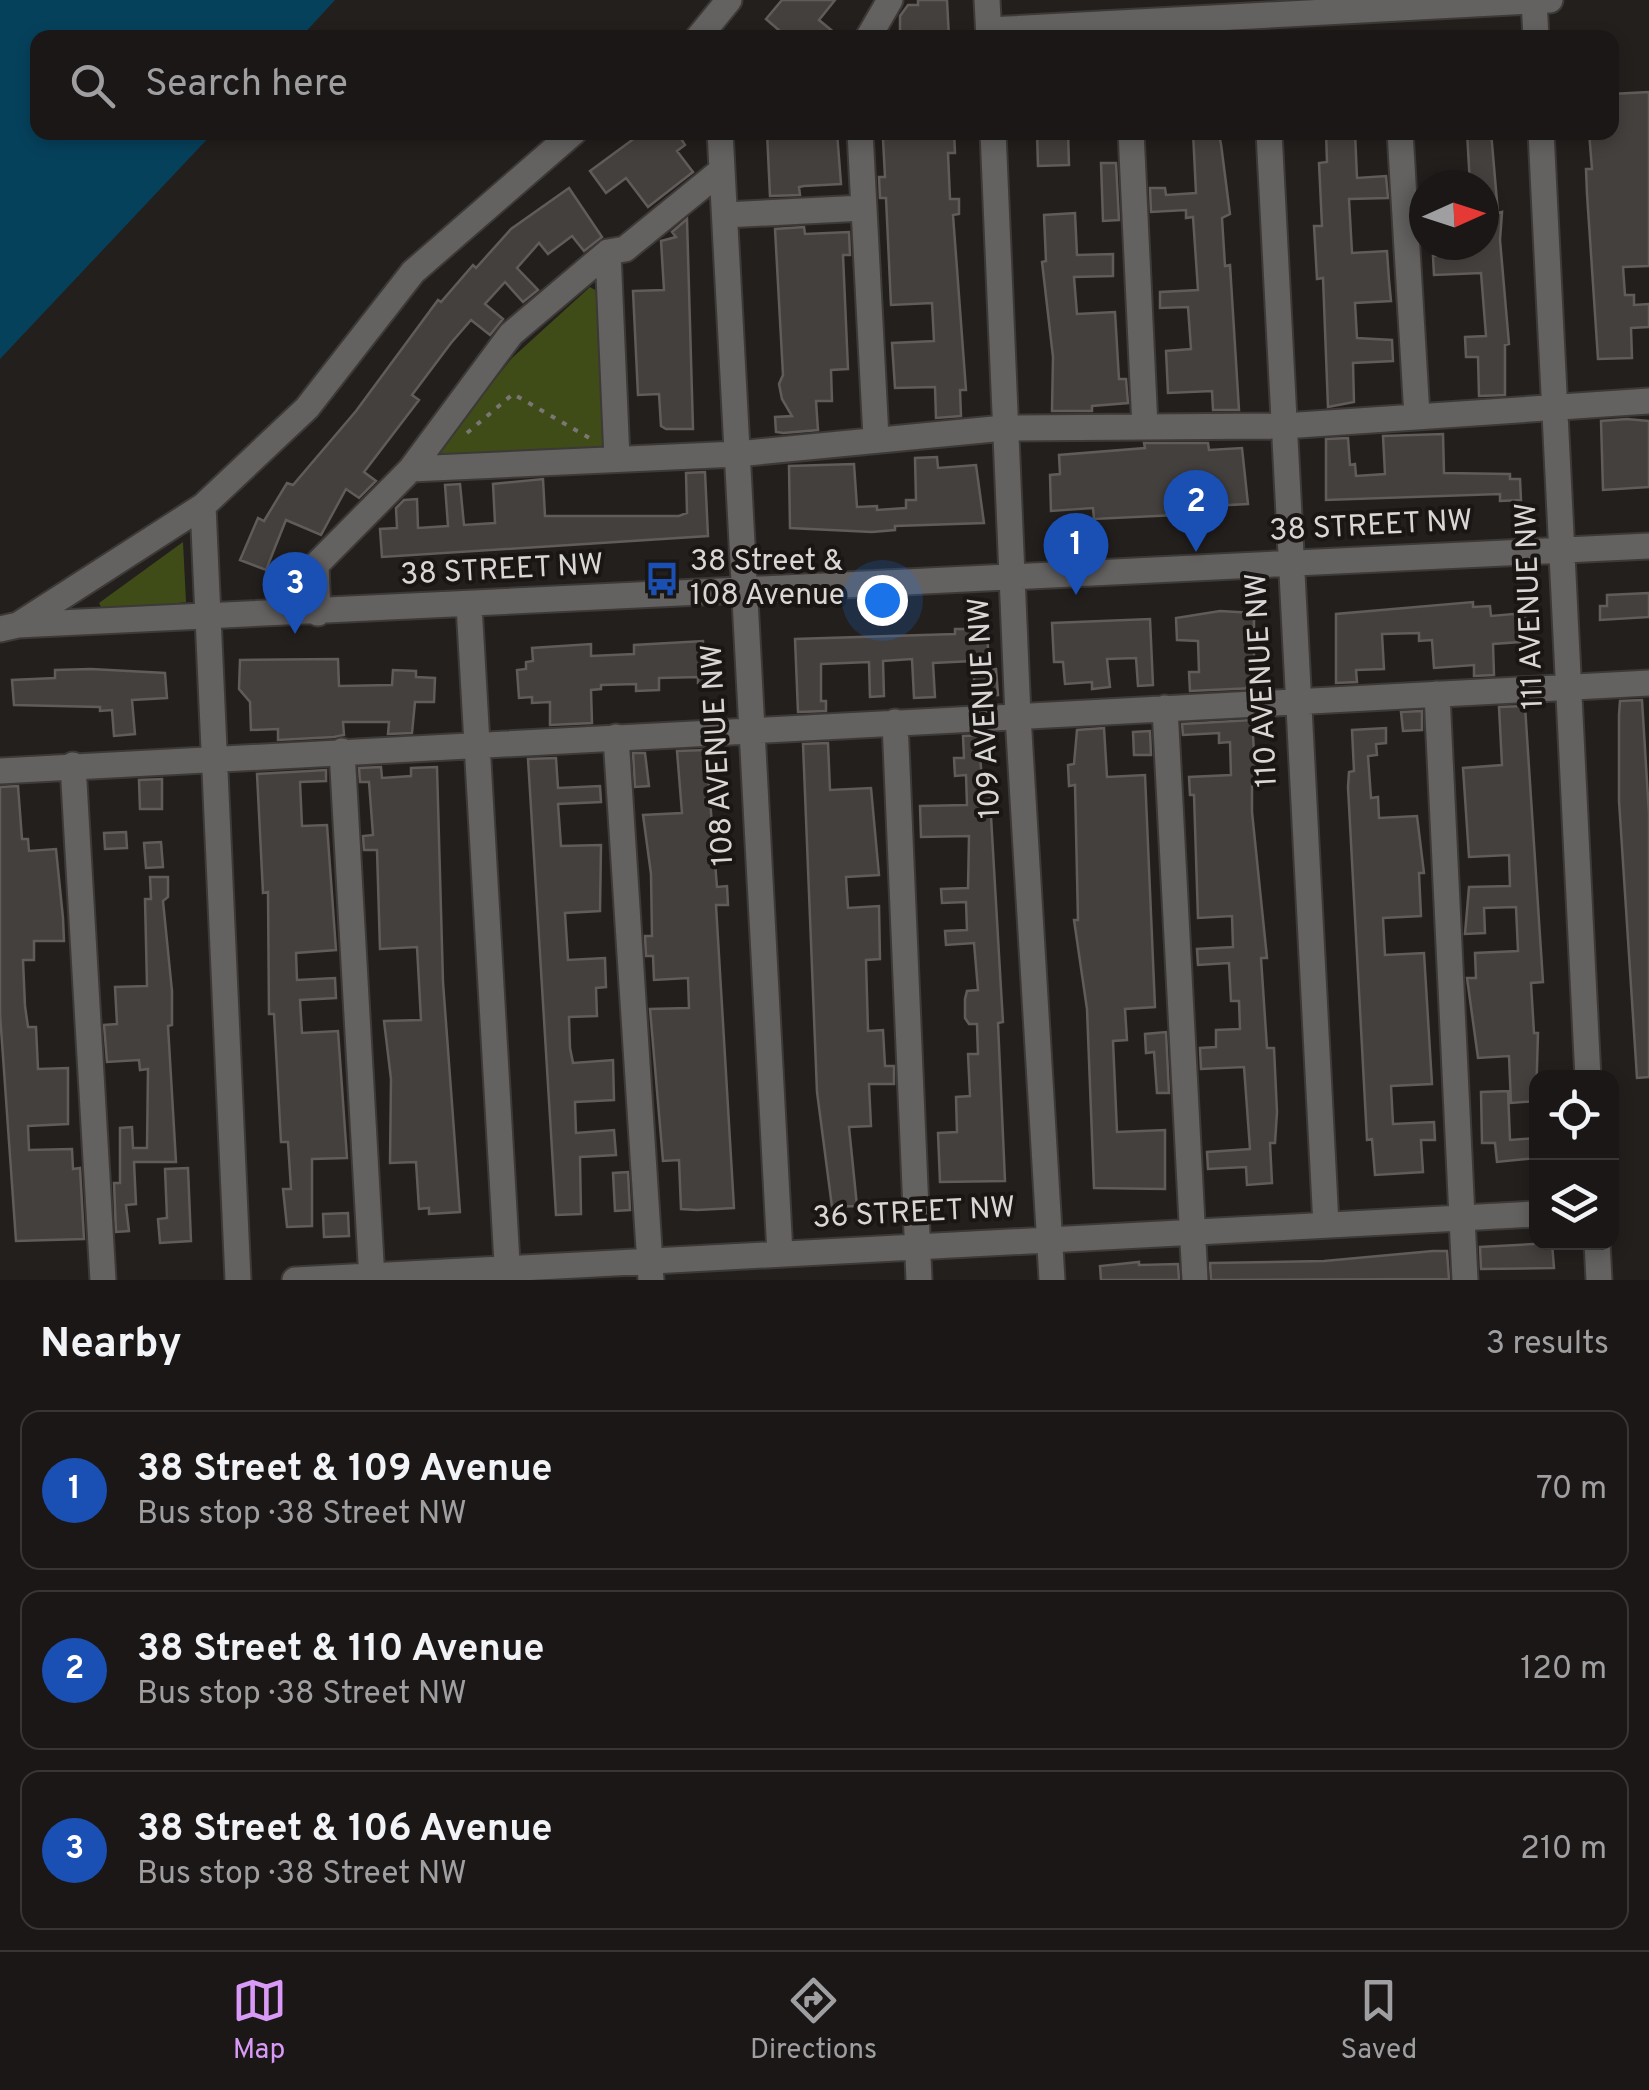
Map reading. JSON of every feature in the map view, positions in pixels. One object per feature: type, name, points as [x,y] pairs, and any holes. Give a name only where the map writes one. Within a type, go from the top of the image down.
[{"type":"street","points":[[705,30],[729,0]]},
{"type":"street","points":[[873,30],[890,0]]},
{"type":"street","points":[[987,0],[989,30]]},
{"type":"street","points":[[1181,30],[1264,27],[1539,0],[1537,30]]},
{"type":"street","points":[[9,627],[203,506],[307,408],[413,272],[564,140]]},
{"type":"street","name":"108 AVENUE NW","points":[[720,140],[780,1254]]},
{"type":"street","points":[[860,140],[876,438]]},
{"type":"street","name":"109 AVENUE NW","points":[[993,140],[1018,716],[1052,1280]]},
{"type":"street","points":[[1131,140],[1144,427]]},
{"type":"street","name":"110 AVENUE NW","points":[[1270,140],[1296,702],[1326,1225]]},
{"type":"street","points":[[1400,140],[1417,416]]},
{"type":"street","name":"111 AVENUE NW","points":[[1540,140],[1588,1070]]},
{"type":"street","points":[[318,613],[316,565],[410,469],[511,334],[608,252],[625,249],[722,170]]},
{"type":"street","points":[[724,215],[864,208]]},
{"type":"street","points":[[608,252],[612,453]]},
{"type":"street","points":[[410,469],[612,453],[737,454],[1004,428],[1284,426],[1649,401]]},
{"type":"street","points":[[203,506],[238,1280]]},
{"type":"street","name":"38 STREET NW","points":[[9,627],[1649,546]]},
{"type":"street","points":[[469,606],[507,1274]]},
{"type":"street","points":[[0,771],[1649,683]]},
{"type":"street","points":[[1437,694],[1465,1280]]},
{"type":"street","points":[[1165,708],[1195,1280]]},
{"type":"street","points":[[895,722],[919,1280]]},
{"type":"street","points":[[616,737],[651,1270]]},
{"type":"street","points":[[342,751],[372,1278]]},
{"type":"street","points":[[74,765],[103,1280]]},
{"type":"street","name":"36 STREET NW","points":[[295,1280],[651,1270],[780,1254],[1529,1214]]},
{"type":"street","points":[[1598,1250],[1599,1280]]},
{"type":"path","points":[[455,443],[513,394],[612,453]]},
{"type":"green space","points":[[590,287],[602,294],[611,442],[601,454],[444,461],[438,451],[512,358]]},
{"type":"green space","points":[[183,542],[186,602],[104,613],[99,603]]},
{"type":"water","points":[[0,0],[335,0],[307,30],[30,30],[30,140],[206,140],[0,359]]},
{"type":"building","points":[[782,0],[835,0],[819,20],[831,30],[779,30],[766,19]]},
{"type":"building","points":[[918,0],[947,0],[949,30],[900,30],[900,16],[908,5],[918,5]]},
{"type":"building","points":[[1649,92],[1649,266],[1623,267],[1625,295],[1634,295],[1634,305],[1649,304],[1649,327],[1631,328],[1632,358],[1598,359],[1586,169],[1592,169],[1590,140],[1619,140],[1619,94]]},
{"type":"building","points":[[632,140],[682,140],[685,145],[677,151],[693,172],[648,207],[626,178],[606,193],[590,171]]},
{"type":"building","points":[[767,140],[838,140],[841,184],[804,186],[799,187],[800,195],[770,196]]},
{"type":"building","points":[[883,140],[954,140],[955,153],[948,153],[950,199],[959,199],[959,214],[953,215],[966,390],[960,390],[961,416],[936,418],[935,387],[895,388],[892,343],[934,341],[932,303],[891,305],[886,198],[880,198],[879,177],[885,177]]},
{"type":"building","points":[[1037,140],[1068,140],[1069,165],[1038,166]]},
{"type":"building","points":[[1193,140],[1220,140],[1230,214],[1222,218],[1225,266],[1230,265],[1239,410],[1213,410],[1212,391],[1168,393],[1166,351],[1191,349],[1188,307],[1160,308],[1160,292],[1198,290],[1193,217],[1186,218],[1186,210],[1151,212],[1150,188],[1165,188],[1166,195],[1196,193]]},
{"type":"building","points":[[1326,140],[1355,140],[1357,178],[1386,176],[1388,198],[1349,199],[1352,253],[1387,251],[1391,301],[1355,303],[1357,338],[1392,340],[1393,361],[1353,363],[1354,402],[1328,407],[1323,278],[1317,279],[1314,226],[1322,226],[1319,163],[1327,162]]},
{"type":"building","points":[[1467,140],[1492,140],[1494,170],[1469,170]]},
{"type":"building","points":[[1101,163],[1116,163],[1119,220],[1103,221]]},
{"type":"building","points":[[569,188],[602,237],[584,251],[572,236],[548,254],[539,243],[517,268],[538,290],[523,302],[505,282],[485,304],[503,319],[490,335],[471,320],[451,343],[412,395],[419,400],[364,472],[376,481],[359,498],[346,489],[321,535],[286,520],[266,570],[240,560],[258,518],[264,521],[287,483],[293,485],[356,411],[438,300],[441,302],[473,265],[476,268],[511,229]]},
{"type":"building","points":[[1502,212],[1500,240],[1509,344],[1505,345],[1505,395],[1479,396],[1478,357],[1466,357],[1465,337],[1486,336],[1481,273],[1434,275],[1433,260],[1499,260],[1499,213]]},
{"type":"building","points":[[1075,213],[1077,255],[1113,254],[1113,276],[1074,277],[1077,314],[1115,312],[1119,379],[1126,379],[1128,403],[1092,406],[1092,411],[1052,411],[1053,357],[1042,262],[1046,261],[1044,215]]},
{"type":"building","points":[[687,219],[693,429],[666,429],[661,426],[659,394],[638,395],[633,291],[664,290],[661,241],[676,237],[672,232]]},
{"type":"building","points":[[804,227],[805,234],[849,232],[850,255],[843,255],[848,369],[831,370],[832,401],[816,401],[818,430],[783,433],[776,432],[775,417],[792,416],[779,384],[783,375],[775,229]]},
{"type":"building","points":[[1601,421],[1649,421],[1649,487],[1603,490]]},
{"type":"building","points":[[1443,434],[1444,473],[1510,474],[1510,479],[1520,479],[1521,500],[1500,501],[1500,494],[1326,500],[1326,439],[1348,438],[1350,465],[1355,464],[1356,476],[1385,474],[1383,436]]},
{"type":"building","points":[[1144,443],[1208,443],[1209,450],[1242,448],[1248,504],[1209,506],[1209,511],[1198,514],[1094,519],[1093,508],[1051,511],[1050,475],[1060,474],[1059,455],[1145,448]]},
{"type":"building","points":[[937,457],[938,468],[976,465],[984,523],[895,526],[895,530],[872,532],[790,528],[789,466],[854,464],[857,507],[877,506],[877,510],[906,508],[906,500],[916,500],[915,458]]},
{"type":"building","points":[[705,472],[708,536],[382,557],[380,529],[397,528],[396,508],[404,500],[417,499],[418,528],[448,526],[445,485],[460,484],[464,525],[495,523],[493,484],[543,479],[545,516],[679,516],[687,513],[686,473]]},
{"type":"building","points":[[1649,593],[1649,617],[1600,620],[1600,606],[1607,606],[1607,595]]},
{"type":"building","points":[[1473,602],[1473,607],[1490,606],[1491,616],[1525,613],[1527,636],[1520,636],[1520,642],[1493,644],[1494,675],[1474,676],[1474,665],[1434,668],[1432,640],[1419,641],[1419,633],[1382,634],[1384,669],[1356,670],[1357,682],[1336,683],[1336,614]]},
{"type":"building","points":[[1220,611],[1254,613],[1254,688],[1190,691],[1189,672],[1199,672],[1198,641],[1177,640],[1176,618]]},
{"type":"building","points":[[1150,619],[1153,685],[1138,686],[1136,658],[1107,659],[1110,687],[1092,689],[1092,682],[1065,684],[1063,662],[1054,662],[1052,623]]},
{"type":"building","points":[[955,629],[987,629],[989,669],[996,669],[998,695],[975,696],[973,661],[933,663],[935,697],[914,698],[912,659],[883,661],[884,696],[870,697],[869,662],[821,664],[821,701],[826,701],[826,711],[798,712],[795,639],[955,634]]},
{"type":"building","points":[[703,641],[703,655],[713,655],[715,682],[698,683],[698,677],[659,678],[659,690],[636,691],[636,684],[601,685],[601,689],[591,690],[592,723],[550,725],[550,702],[532,703],[532,697],[519,698],[517,670],[526,669],[526,662],[533,661],[532,648],[591,644],[591,656],[634,654],[634,645]]},
{"type":"building","points":[[338,659],[339,686],[392,685],[393,670],[416,671],[416,677],[435,678],[434,702],[415,702],[412,733],[388,734],[389,722],[343,722],[344,735],[334,737],[278,740],[278,729],[251,730],[250,702],[239,689],[240,660]]},
{"type":"building","points":[[55,670],[165,673],[167,698],[132,700],[135,734],[114,736],[112,710],[14,705],[12,680],[55,678]]},
{"type":"building","points":[[1642,700],[1649,814],[1649,1077],[1637,1078],[1619,801],[1619,715],[1620,701]]},
{"type":"building","points":[[1525,706],[1543,982],[1531,983],[1534,1033],[1538,1033],[1537,1070],[1529,1070],[1529,1102],[1511,1103],[1509,1056],[1478,1058],[1467,978],[1476,978],[1475,953],[1518,951],[1516,907],[1484,908],[1485,933],[1465,934],[1469,887],[1510,886],[1509,855],[1469,857],[1463,768],[1502,765],[1499,707]]},
{"type":"building","points":[[1422,711],[1422,730],[1403,731],[1401,712]]},
{"type":"building","points":[[1252,720],[1256,783],[1252,783],[1252,812],[1267,958],[1261,958],[1267,1048],[1274,1048],[1277,1112],[1275,1143],[1270,1143],[1272,1183],[1247,1185],[1246,1167],[1208,1169],[1207,1152],[1250,1149],[1244,1067],[1201,1069],[1200,1048],[1216,1047],[1216,1030],[1240,1029],[1239,1001],[1231,1001],[1229,963],[1198,965],[1197,949],[1233,947],[1232,916],[1198,918],[1194,795],[1190,795],[1189,777],[1231,775],[1230,742],[1219,743],[1219,733],[1183,735],[1182,724]]},
{"type":"building","points":[[1104,728],[1107,777],[1145,775],[1155,1007],[1125,1009],[1127,1040],[1113,1041],[1117,1132],[1165,1130],[1165,1189],[1094,1188],[1087,1009],[1074,920],[1078,920],[1075,785],[1069,786],[1068,765],[1074,764],[1077,730]]},
{"type":"building","points":[[1386,728],[1386,743],[1376,744],[1377,755],[1368,756],[1371,798],[1378,797],[1379,818],[1417,816],[1424,873],[1419,873],[1421,916],[1383,918],[1385,955],[1424,953],[1432,1084],[1391,1086],[1393,1124],[1434,1122],[1435,1140],[1421,1140],[1423,1172],[1375,1175],[1372,1139],[1367,1140],[1348,787],[1349,772],[1354,771],[1352,730]]},
{"type":"building","points":[[1150,731],[1151,755],[1134,755],[1133,732]]},
{"type":"building","points":[[987,735],[987,754],[980,754],[982,782],[989,782],[1003,1022],[998,1023],[1005,1181],[940,1182],[938,1133],[957,1132],[956,1097],[970,1096],[968,1054],[978,1054],[977,1024],[969,1024],[965,1018],[965,999],[967,991],[978,990],[974,943],[946,945],[945,931],[967,930],[966,902],[942,903],[941,889],[968,888],[969,836],[921,837],[920,806],[967,805],[966,775],[955,776],[954,758],[964,758],[963,736]]},
{"type":"building","points":[[828,743],[830,790],[871,788],[879,875],[846,877],[848,908],[879,906],[880,959],[866,960],[868,1031],[883,1030],[885,1066],[894,1066],[894,1084],[869,1084],[871,1126],[849,1127],[857,1206],[832,1207],[817,1092],[803,744]]},
{"type":"building","points":[[706,750],[717,887],[727,886],[728,905],[716,905],[734,1208],[697,1210],[681,1209],[679,1160],[663,1161],[650,1009],[689,1008],[688,978],[654,980],[653,956],[646,956],[645,936],[652,936],[651,874],[643,815],[682,813],[677,751]]},
{"type":"building","points":[[633,753],[645,753],[649,786],[635,787]]},
{"type":"building","points":[[556,758],[558,788],[600,786],[601,802],[558,804],[561,846],[601,845],[600,911],[565,913],[568,960],[605,958],[606,987],[596,988],[597,1016],[569,1017],[573,1063],[613,1060],[614,1100],[575,1102],[576,1133],[614,1130],[616,1155],[580,1157],[581,1214],[556,1215],[528,759]]},
{"type":"building","points":[[381,767],[382,778],[411,776],[411,768],[437,767],[443,982],[460,1212],[429,1214],[429,1208],[419,1209],[416,1162],[390,1163],[391,1079],[384,1021],[421,1020],[417,947],[380,949],[377,850],[364,850],[363,836],[373,835],[369,782],[360,782],[359,768]]},
{"type":"building","points":[[326,770],[326,781],[300,782],[302,826],[327,825],[336,950],[296,953],[297,980],[335,978],[336,998],[300,1000],[302,1033],[338,1031],[347,1158],[312,1159],[312,1226],[287,1227],[283,1189],[291,1189],[288,1142],[281,1142],[274,1014],[269,1014],[268,892],[263,893],[257,774]]},
{"type":"building","points":[[162,779],[162,809],[140,809],[139,780]]},
{"type":"building","points":[[18,786],[22,839],[28,839],[29,851],[56,849],[64,941],[34,941],[34,960],[23,960],[28,1027],[36,1027],[38,1069],[68,1068],[68,1124],[28,1126],[29,1150],[72,1149],[73,1169],[80,1168],[84,1239],[16,1241],[0,1014],[0,787]]},
{"type":"building","points":[[126,832],[127,848],[105,849],[104,833]]},
{"type":"building","points":[[161,842],[163,867],[146,868],[144,843]]},
{"type":"building","points":[[150,877],[168,877],[168,897],[163,901],[172,991],[172,1025],[168,1026],[176,1162],[134,1162],[136,1204],[126,1205],[129,1231],[116,1232],[114,1183],[120,1183],[120,1128],[132,1127],[133,1148],[147,1148],[148,1069],[140,1070],[139,1060],[107,1062],[104,1025],[117,1024],[115,987],[147,986],[145,899],[151,899]]},
{"type":"building","points":[[1166,1032],[1169,1093],[1157,1093],[1154,1052],[1146,1053],[1145,1034]]},
{"type":"building","points":[[1508,1091],[1510,1140],[1529,1139],[1529,1159],[1497,1162],[1495,1143],[1482,1143],[1481,1092]]},
{"type":"building","points":[[188,1168],[191,1241],[160,1243],[158,1219],[167,1218],[165,1169]]},
{"type":"building","points":[[628,1172],[630,1210],[615,1211],[613,1173]]},
{"type":"building","points":[[348,1213],[349,1236],[324,1237],[323,1214]]},
{"type":"building","points":[[1529,1244],[1529,1250],[1553,1250],[1554,1268],[1481,1269],[1480,1247]]},
{"type":"building","points":[[1447,1251],[1449,1279],[1211,1280],[1210,1263],[1324,1261]]},
{"type":"building","points":[[1178,1264],[1179,1280],[1101,1280],[1100,1266]]},
{"type":"place","name":"38 Street & 110 Avenue","points":[[1196,552]]},
{"type":"place","name":"38 Street & 108 Avenue","points":[[662,579]]},
{"type":"place","name":"38 Street & 109 Avenue","points":[[1076,595]]},
{"type":"place","name":"38 Street & 106 Avenue","points":[[295,634]]}]
